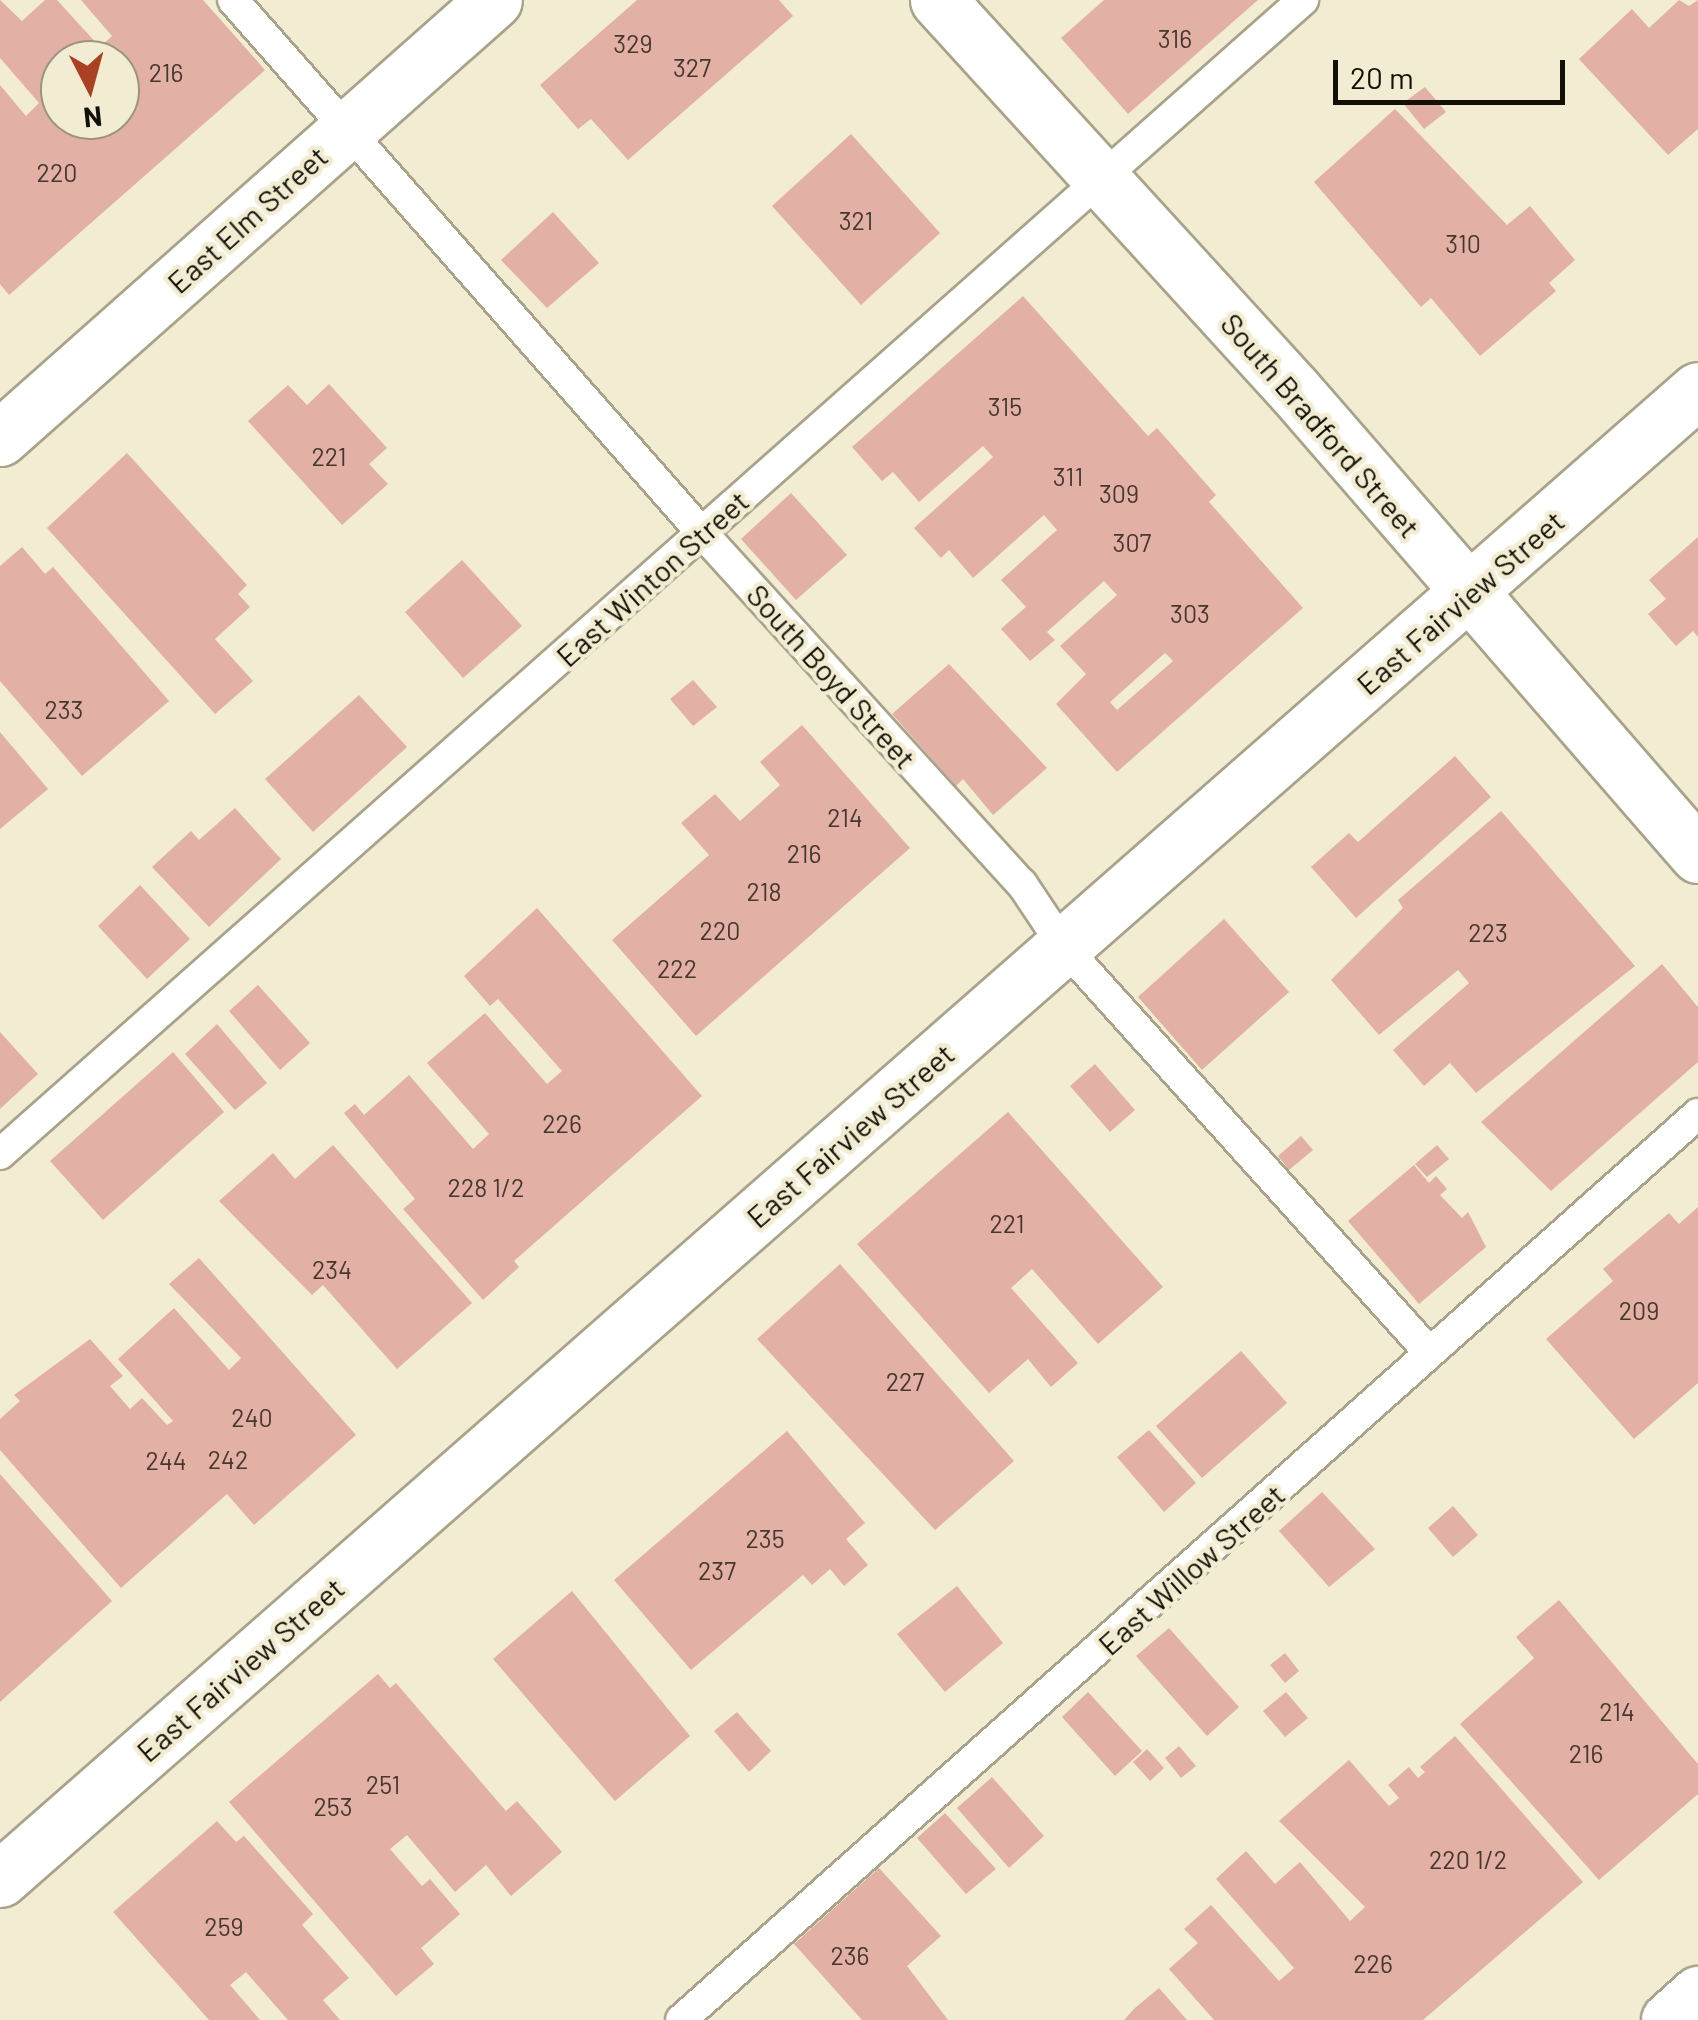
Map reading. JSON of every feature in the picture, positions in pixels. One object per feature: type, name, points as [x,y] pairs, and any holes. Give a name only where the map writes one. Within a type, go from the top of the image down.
[{"type":"street","name":"East Elm Street","points":[[0,438],[494,0]]},
{"type":"street","name":"South Bradford Street","points":[[938,0],[1294,390],[1698,855]]},
{"type":"street","name":"East Fairview Street","points":[[0,1879],[1470,595],[1698,390]]},
{"type":"street","points":[[1669,2020],[1698,1994]]},
{"type":"lane","name":"South Boyd Street","points":[[233,0],[702,534],[1022,884],[1064,947],[1429,1352]]},
{"type":"lane","name":"East Winton Street","points":[[0,1154],[702,534],[1097,178],[1303,0]]},
{"type":"lane","name":"East Willow Street","points":[[681,2020],[1698,1114]]},
{"type":"building","points":[[0,0],[22,21],[45,0],[57,0],[94,40],[40,40],[40,140],[140,140],[140,40],[108,40],[112,36],[81,0],[203,0],[265,70],[9,295],[0,284],[0,85],[26,116],[39,103],[0,58]]},
{"type":"building","points":[[637,0],[779,0],[793,16],[628,160],[591,119],[578,129],[540,85]]},
{"type":"building","points":[[1104,0],[1258,0],[1128,114],[1061,38]]},
{"type":"building","points":[[1679,0],[1689,6],[1698,0],[1698,129],[1668,155],[1579,59],[1632,9],[1649,28]]},
{"type":"building","points":[[1425,87],[1446,112],[1424,129],[1403,103]]},
{"type":"building","points":[[1395,109],[1507,225],[1530,206],[1575,260],[1549,283],[1556,291],[1480,356],[1431,298],[1421,307],[1314,182]]},
{"type":"building","points":[[851,134],[940,233],[861,305],[772,206]]},
{"type":"building","points":[[553,212],[599,263],[547,308],[501,260]]},
{"type":"building","points":[[1023,296],[1148,436],[1157,428],[1216,495],[1209,502],[1303,608],[1117,772],[1056,704],[1086,674],[1060,646],[1117,595],[1104,581],[1047,632],[1055,640],[1030,661],[1001,629],[1026,607],[1001,580],[1057,530],[1044,515],[973,578],[949,550],[941,558],[914,528],[993,457],[983,446],[919,502],[893,472],[882,481],[852,447]],"holes":[[[1165,653],[1173,661],[1117,710],[1110,702]]]},
{"type":"building","points":[[329,384],[387,448],[369,464],[388,484],[342,525],[248,421],[288,385],[307,405]]},
{"type":"building","points":[[127,453],[247,585],[238,594],[250,607],[215,639],[253,681],[215,714],[47,528]]},
{"type":"building","points":[[791,493],[847,555],[796,600],[741,539]]},
{"type":"building","points":[[1698,537],[1698,637],[1693,631],[1676,646],[1648,614],[1666,599],[1649,580]]},
{"type":"building","points":[[22,547],[45,574],[53,567],[169,701],[82,776],[0,681],[0,566]]},
{"type":"building","points":[[462,560],[522,626],[463,678],[405,612]]},
{"type":"building","points":[[949,664],[1047,768],[993,815],[963,779],[956,786],[892,714]]},
{"type":"building","points":[[693,680],[717,707],[693,726],[670,699]]},
{"type":"building","points":[[359,695],[407,747],[313,832],[265,779]]},
{"type":"building","points":[[802,725],[910,848],[696,1036],[612,940],[709,855],[681,823],[715,794],[740,821],[780,785],[760,762]]},
{"type":"building","points":[[0,732],[48,789],[0,829]]},
{"type":"building","points":[[1455,756],[1491,797],[1356,918],[1311,867],[1349,833],[1358,842]]},
{"type":"building","points":[[235,808],[281,859],[209,927],[152,867],[191,831],[199,840]]},
{"type":"building","points":[[1501,811],[1635,966],[1476,1093],[1450,1063],[1424,1086],[1393,1050],[1469,983],[1458,970],[1379,1035],[1331,980],[1403,908],[1398,900]]},
{"type":"building","points":[[140,885],[190,939],[147,979],[98,926]]},
{"type":"building","points":[[537,908],[702,1096],[514,1261],[519,1267],[483,1300],[403,1209],[415,1199],[344,1113],[355,1104],[364,1115],[409,1075],[473,1149],[489,1134],[427,1063],[485,1013],[547,1084],[562,1071],[498,999],[490,1006],[464,976]]},
{"type":"building","points":[[1224,919],[1289,992],[1202,1070],[1138,997]]},
{"type":"building","points":[[1662,964],[1698,1007],[1698,1062],[1551,1191],[1481,1122]]},
{"type":"building","points":[[258,985],[310,1043],[280,1070],[229,1011]]},
{"type":"building","points":[[217,1024],[267,1083],[235,1110],[185,1054]]},
{"type":"building","points":[[0,1032],[38,1074],[0,1109]]},
{"type":"building","points":[[173,1052],[224,1112],[103,1220],[50,1161]]},
{"type":"building","points":[[1095,1064],[1135,1110],[1110,1132],[1070,1086]]},
{"type":"building","points":[[1008,1112],[1163,1287],[1098,1344],[1032,1269],[1011,1288],[1078,1363],[1051,1387],[1028,1359],[989,1393],[857,1244]]},
{"type":"building","points":[[1301,1136],[1313,1150],[1289,1170],[1278,1156]]},
{"type":"building","points":[[333,1145],[472,1303],[397,1369],[323,1285],[312,1295],[219,1201],[273,1153],[295,1179]]},
{"type":"building","points":[[1437,1145],[1449,1159],[1427,1177],[1415,1164]]},
{"type":"building","points":[[1414,1165],[1429,1183],[1436,1176],[1447,1189],[1440,1195],[1462,1218],[1468,1212],[1486,1247],[1419,1304],[1348,1221]]},
{"type":"building","points":[[1698,1207],[1698,1383],[1634,1439],[1546,1339],[1613,1281],[1603,1269],[1669,1213],[1679,1224]]},
{"type":"building","points":[[199,1258],[356,1435],[254,1525],[227,1494],[121,1588],[0,1450],[0,1419],[20,1401],[14,1395],[90,1339],[123,1376],[110,1386],[130,1409],[142,1398],[167,1425],[173,1421],[118,1359],[174,1308],[229,1370],[241,1358],[169,1284]]},
{"type":"building","points":[[840,1264],[1014,1461],[935,1530],[757,1339]]},
{"type":"building","points":[[1241,1351],[1287,1403],[1202,1478],[1156,1426]]},
{"type":"building","points":[[1149,1430],[1196,1483],[1164,1512],[1117,1457]]},
{"type":"building","points":[[787,1431],[865,1523],[846,1539],[868,1565],[844,1586],[830,1569],[812,1585],[803,1575],[691,1670],[614,1580]]},
{"type":"building","points":[[0,1474],[112,1601],[0,1702]]},
{"type":"building","points":[[1322,1492],[1375,1549],[1329,1587],[1279,1531]]},
{"type":"building","points":[[1453,1506],[1478,1535],[1453,1557],[1428,1528]]},
{"type":"building","points":[[957,1586],[1003,1643],[945,1692],[897,1634]]},
{"type":"building","points":[[572,1591],[690,1736],[615,1801],[493,1659]]},
{"type":"building","points":[[1559,1600],[1698,1764],[1698,1794],[1599,1880],[1460,1724],[1534,1658],[1516,1637]]},
{"type":"building","points":[[1169,1628],[1239,1707],[1207,1736],[1136,1656]]},
{"type":"building","points":[[1285,1653],[1299,1671],[1285,1683],[1270,1665]]},
{"type":"building","points":[[378,1674],[390,1688],[396,1683],[506,1811],[517,1801],[562,1852],[511,1896],[486,1865],[455,1892],[407,1835],[390,1849],[422,1886],[430,1879],[460,1914],[421,1948],[434,1964],[396,1996],[229,1802]]},
{"type":"building","points":[[1088,1692],[1142,1751],[1115,1776],[1062,1717]]},
{"type":"building","points":[[1286,1692],[1308,1718],[1285,1737],[1263,1711]]},
{"type":"building","points":[[737,1712],[771,1751],[749,1772],[714,1731]]},
{"type":"building","points":[[1455,1736],[1583,1882],[1423,2020],[1214,2020],[1169,1969],[1198,1943],[1184,1929],[1211,1905],[1279,1981],[1294,1968],[1216,1879],[1246,1851],[1275,1884],[1300,1862],[1350,1921],[1365,1907],[1279,1821],[1349,1760],[1389,1806],[1399,1798],[1388,1785],[1409,1767],[1418,1778],[1425,1772],[1420,1767]]},
{"type":"building","points":[[1179,1746],[1196,1766],[1181,1778],[1165,1758]]},
{"type":"building","points":[[1147,1749],[1164,1768],[1150,1781],[1133,1762]]},
{"type":"building","points":[[992,1777],[1044,1836],[1009,1868],[957,1808]]},
{"type":"building","points":[[945,1813],[996,1869],[966,1894],[917,1838]]},
{"type":"building","points":[[217,1821],[236,1842],[244,1836],[313,1914],[302,1925],[349,1978],[323,2000],[340,2020],[288,2020],[246,1972],[230,1985],[260,2020],[209,2020],[113,1912]]},
{"type":"building","points":[[879,1868],[941,1936],[907,1966],[948,2020],[862,2020],[794,1944]]},
{"type":"building","points":[[1159,1988],[1187,2020],[1124,2020],[1135,2008]]}]
